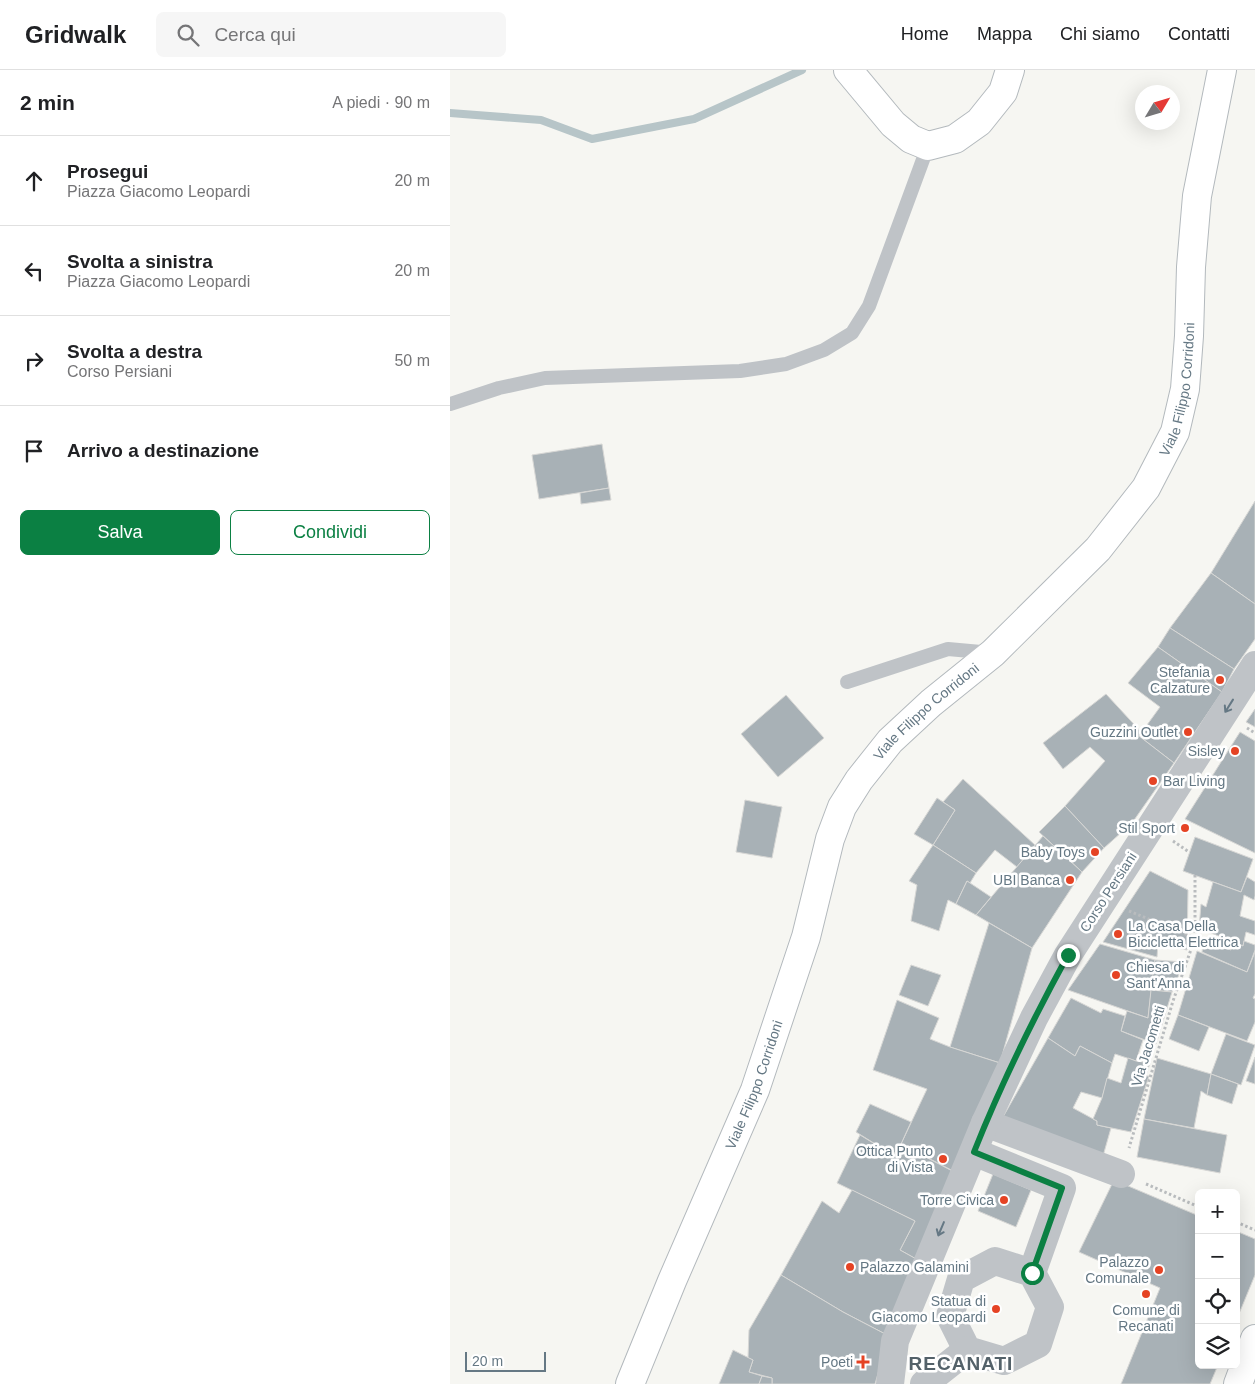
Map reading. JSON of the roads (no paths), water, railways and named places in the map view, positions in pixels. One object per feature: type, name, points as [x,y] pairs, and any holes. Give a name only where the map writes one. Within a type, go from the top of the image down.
[{"type":"main road","points":[[848,70],[893,124],[911,139],[928,146],[954,139],[979,122],[1003,92],[1010,70]]},
{"type":"main road","name":"Viale Filippo Corridoni","points":[[630,1384],[755,1090],[803,946],[830,839],[842,808],[859,780],[890,740],[931,703],[993,653],[1098,549],[1146,488],[1175,432],[1186,389],[1191,267],[1197,196],[1222,70]]},
{"type":"main road","points":[[1238,1384],[1255,1338]]},
{"type":"street","name":"Corso Persiani","points":[[890,1384],[895,1341],[985,1123],[1034,1018],[1068,955],[1255,665]]},
{"type":"street","points":[[985,1123],[1122,1174]]},
{"type":"street","points":[[974,1152],[1062,1188],[1032,1273]]},
{"type":"street","points":[[995,1261],[1032,1273],[1050,1307],[1038,1344],[1004,1361],[967,1350],[950,1316],[961,1279],[995,1261]]},
{"type":"street","points":[[924,1384],[967,1350]]},
{"type":"lane","points":[[450,404],[499,388],[545,378],[740,371],[786,364],[824,350],[852,333],[869,306],[928,146]]},
{"type":"lane","points":[[848,682],[948,649],[993,653]]},
{"type":"waterway","points":[[450,113],[541,120],[592,139],[694,119],[802,70]]},
{"type":"place","name":"Stefania Calzature","points":[[1220,680]]},
{"type":"place","name":"Guzzini Outlet","points":[[1188,732]]},
{"type":"place","name":"Sisley","points":[[1235,751]]},
{"type":"place","name":"Bar Living","points":[[1153,781]]},
{"type":"place","name":"Stil Sport","points":[[1185,828]]},
{"type":"place","name":"Baby Toys","points":[[1095,852]]},
{"type":"place","name":"UBI Banca","points":[[1070,880]]},
{"type":"place","name":"La Casa Della Bicicletta Elettrica","points":[[1118,934]]},
{"type":"place","name":"Chiesa di Sant'Anna","points":[[1116,975]]},
{"type":"place","name":"Ottica Punto di Vista","points":[[943,1159]]},
{"type":"place","name":"Torre Civica","points":[[1004,1200]]},
{"type":"place","name":"Palazzo Galamini","points":[[850,1267]]},
{"type":"place","name":"Palazzo Comunale","points":[[1159,1270]]},
{"type":"place","name":"Comune di Recanati","points":[[1146,1294]]},
{"type":"place","name":"Statua di Giacomo Leopardi","points":[[996,1309]]},
{"type":"place","name":"Poeti","points":[[863,1362]]},
{"type":"district","name":"RECANATI","points":[[961,1363]]}]
